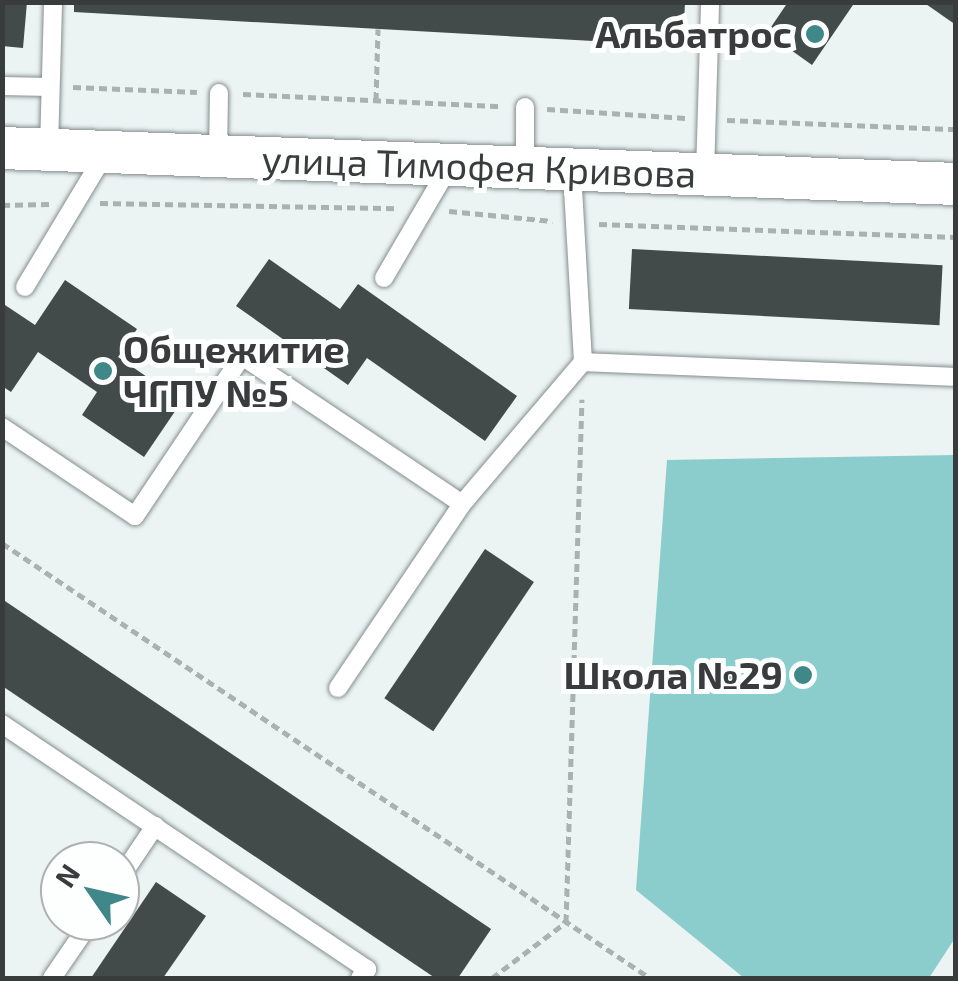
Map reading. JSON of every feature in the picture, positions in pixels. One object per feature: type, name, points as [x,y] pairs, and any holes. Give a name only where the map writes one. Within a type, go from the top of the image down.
[{"type":"street","name":"улица Тимофея Кривова","points":[[2,148],[956,184]]},
{"type":"lane","points":[[49,149],[53,2]]},
{"type":"lane","points":[[704,174],[710,2]]},
{"type":"lane","points":[[2,86],[50,87]]},
{"type":"lane","points":[[218,156],[219,92]]},
{"type":"lane","points":[[525,107],[525,167]]},
{"type":"lane","points":[[25,287],[106,151]]},
{"type":"lane","points":[[384,278],[450,164]]},
{"type":"lane","points":[[338,688],[462,504],[582,362],[572,170]]},
{"type":"lane","points":[[2,427],[134,516],[242,356],[462,504]]},
{"type":"lane","points":[[582,362],[956,377]]},
{"type":"lane","points":[[2,724],[367,969],[360,978]]},
{"type":"lane","points":[[140,848],[155,826]]},
{"type":"lane","points":[[52,978],[77,941]]},
{"type":"path","points":[[376,100],[378,29]]},
{"type":"path","points":[[2,205],[424,209],[575,224],[956,237]]},
{"type":"path","points":[[566,922],[582,362]]},
{"type":"path","points":[[2,544],[650,978]]},
{"type":"path","points":[[492,978],[566,922]]},
{"type":"shaded area","name":"Школа №29","points":[[955,455],[955,938],[929,978],[744,978],[636,890],[667,460]]},
{"type":"building","points":[[2,2],[27,2],[23,48],[2,46]]},
{"type":"building","points":[[74,2],[685,2],[683,46],[74,12]]},
{"type":"building","points":[[788,2],[855,2],[812,65],[767,33]]},
{"type":"building","points":[[923,2],[956,2],[956,25]]},
{"type":"building","points":[[632,249],[943,265],[939,325],[629,309]]},
{"type":"building","points":[[269,259],[340,309],[358,284],[517,396],[485,441],[367,358],[348,385],[236,306]]},
{"type":"building","name":"Общежитие ЧГПУ №5","points":[[65,280],[137,329],[118,357],[182,401],[144,457],[82,415],[97,392],[38,352],[11,392],[2,386],[2,303],[35,325]]},
{"type":"building","points":[[485,549],[534,582],[433,731],[384,698]]},
{"type":"building","points":[[2,599],[491,929],[458,978],[435,978],[2,686]]},
{"type":"building","points":[[156,882],[206,916],[163,978],[91,978],[116,941],[140,941],[140,906]]},
{"type":"place","name":"Альбатрос","points":[[815,34]]},
{"type":"place","name":"Общежитие ЧГПУ №5","points":[[103,371]]},
{"type":"place","name":"Школа №29","points":[[803,675]]}]
